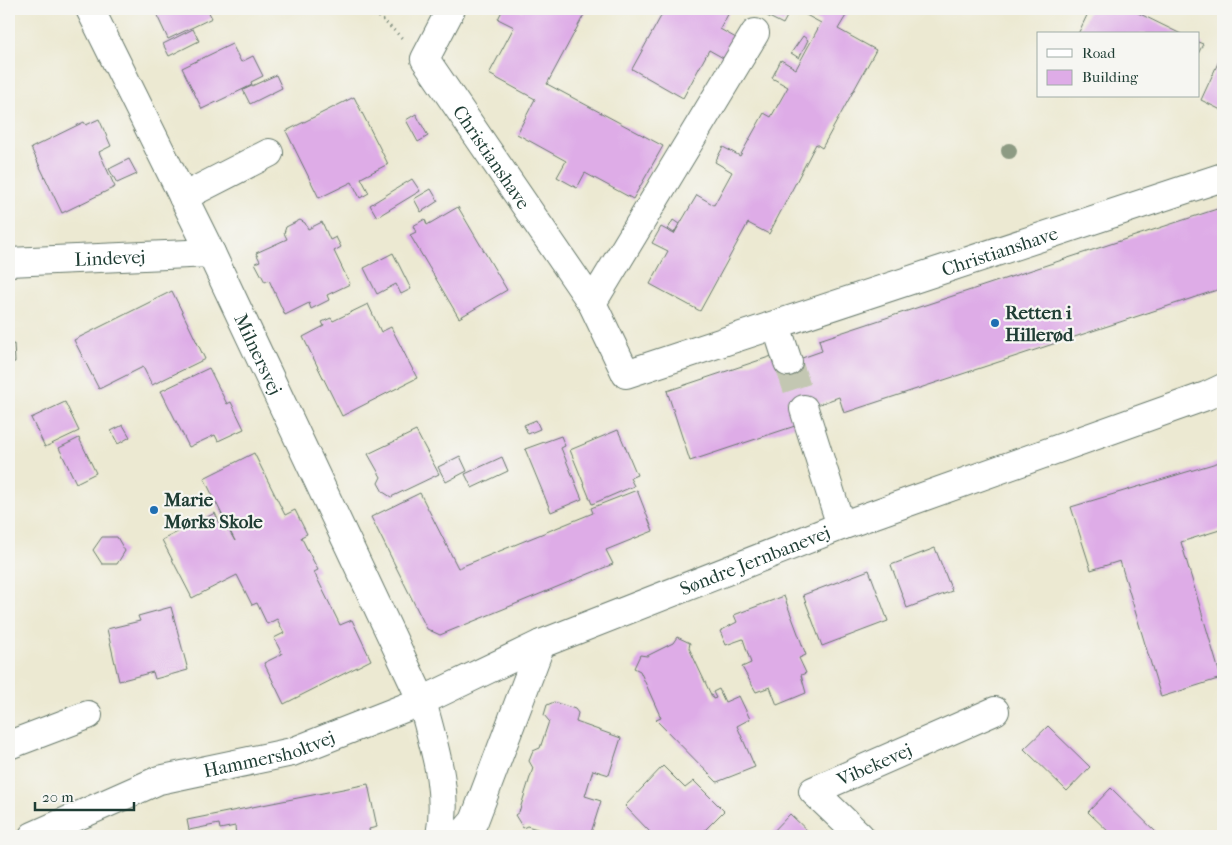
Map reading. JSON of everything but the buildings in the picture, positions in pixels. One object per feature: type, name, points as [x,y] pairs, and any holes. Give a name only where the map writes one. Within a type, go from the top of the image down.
[{"type":"street","name":"Milnersvej","points":[[90,9],[211,253],[422,701]]},
{"type":"street","points":[[425,59],[451,9]]},
{"type":"street","points":[[592,303],[755,34]]},
{"type":"street","name":"Christianshave","points":[[425,59],[592,303],[626,374],[1223,177]]},
{"type":"street","points":[[183,197],[269,153]]},
{"type":"street","name":"Lindevej","points":[[9,262],[211,253]]},
{"type":"street","points":[[776,325],[788,362]]},
{"type":"street","name":"Søndre Jernbanevej","points":[[422,701],[541,644],[841,526],[1206,396],[1223,388]]},
{"type":"street","points":[[804,409],[841,526]]},
{"type":"street","points":[[462,836],[474,822],[541,644]]},
{"type":"street","points":[[422,701],[442,775],[444,814],[440,836]]},
{"type":"street","name":"Hammersholtvej","points":[[33,836],[159,780],[292,752],[422,701]]},
{"type":"street","name":"Vibekevej","points":[[860,836],[813,792],[995,711]]},
{"type":"street","points":[[9,746],[88,715]]},
{"type":"path","points":[[366,9],[381,18],[425,59]]},
{"type":"tunnel","points":[[788,362],[804,409]]},
{"type":"place","name":"Retten i Hillerød","points":[[995,323]]},
{"type":"place","name":"Marie Mørks Skole","points":[[154,510]]}]
